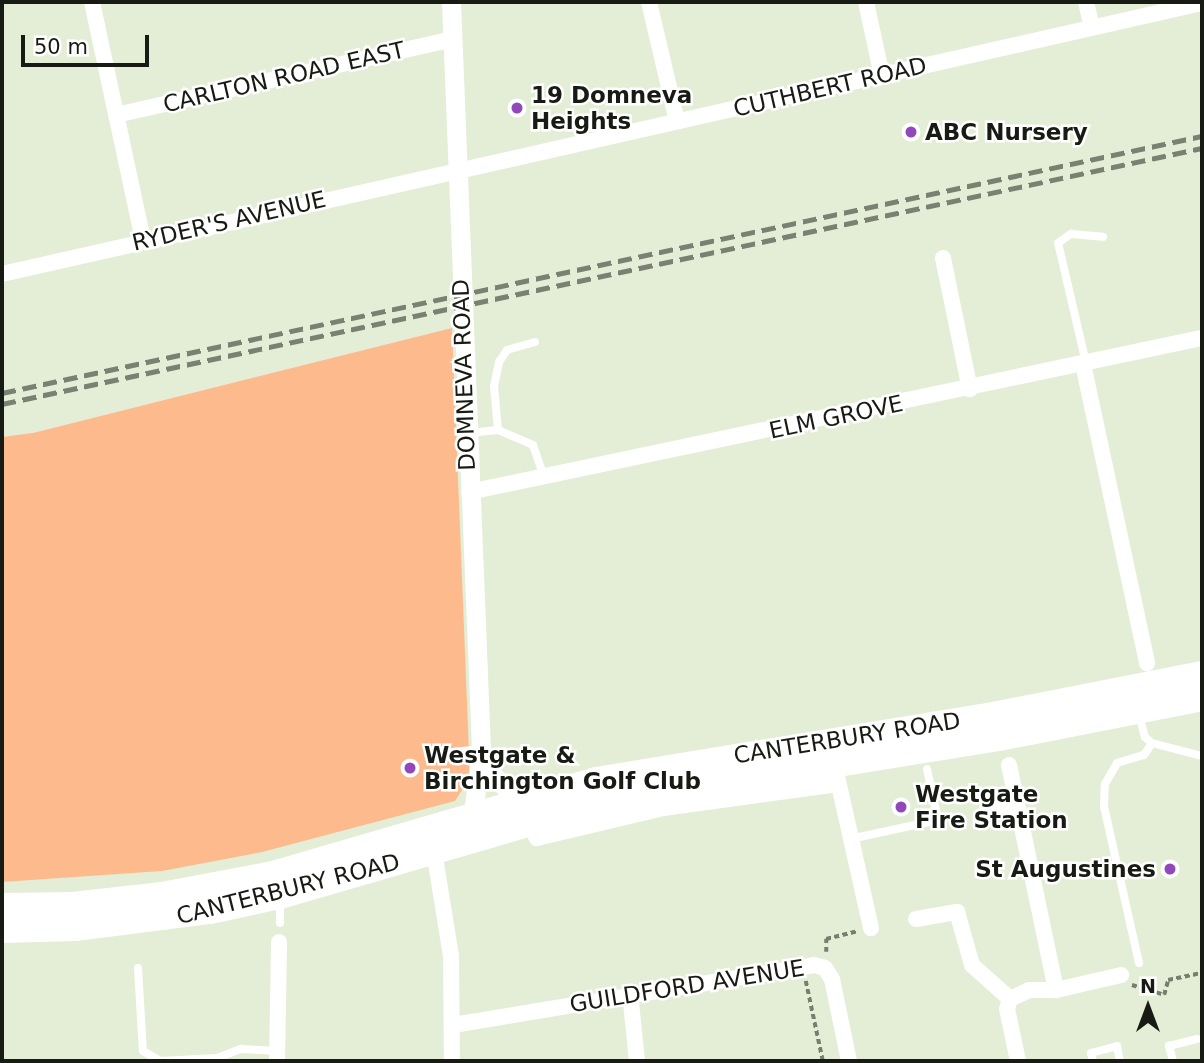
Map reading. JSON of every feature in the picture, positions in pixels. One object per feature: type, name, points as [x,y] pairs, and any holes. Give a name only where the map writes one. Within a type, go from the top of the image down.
[{"type":"highway","name":"CANTERBURY ROAD","points":[[835,763],[998,714],[1202,674]]},
{"type":"highway","name":"CANTERBURY ROAD","points":[[2,930],[165,919],[280,896],[434,851],[596,780],[835,763],[1202,698]]},
{"type":"highway","name":"CANTERBURY ROAD","points":[[2,906],[73,905],[162,895],[273,874],[473,813],[523,811]]},
{"type":"street","points":[[92,2],[144,240]]},
{"type":"street","name":"DOMNEVA ROAD","points":[[451,2],[459,264],[481,749],[473,813]]},
{"type":"street","points":[[649,2],[677,121]]},
{"type":"street","points":[[866,2],[882,76]]},
{"type":"street","points":[[1086,2],[1092,27]]},
{"type":"street","name":"CUTHBERT ROAD","points":[[457,169],[1202,3]]},
{"type":"street","name":"CARLTON ROAD EAST","points":[[116,115],[452,39]]},
{"type":"street","name":"RYDER'S AVENUE","points":[[2,274],[457,169]]},
{"type":"street","points":[[943,258],[970,389]]},
{"type":"street","name":"ELM GROVE","points":[[469,492],[970,389],[1202,338]]},
{"type":"street","points":[[1085,363],[1147,663]]},
{"type":"street","name":"DOMNEVA ROAD","points":[[481,749],[492,774],[523,811]]},
{"type":"street","points":[[835,763],[871,928]]},
{"type":"street","name":"CANTERBURY ROAD","points":[[523,811],[537,838],[835,763]]},
{"type":"street","points":[[1009,765],[1056,990]]},
{"type":"street","points":[[986,813],[1017,806]]},
{"type":"street","points":[[434,851],[451,956],[452,1061]]},
{"type":"street","points":[[916,919],[957,912],[972,965],[1010,999]]},
{"type":"street","points":[[277,1056],[273,965],[279,942]]},
{"type":"street","name":"GUILDFORD AVENUE","points":[[453,1025],[630,993],[803,967],[825,968],[832,979],[849,1061]]},
{"type":"street","points":[[1018,1061],[1007,1009],[1010,999],[1029,990],[1056,990],[1121,975]]},
{"type":"street","points":[[630,993],[637,1061]]},
{"type":"lane","points":[[1085,363],[1058,243],[1071,234],[1104,237]]},
{"type":"lane","points":[[498,430],[494,386],[499,362],[514,346],[534,342]]},
{"type":"lane","points":[[467,433],[498,430],[533,444],[544,477]]},
{"type":"lane","points":[[1138,711],[1145,737],[1152,743],[1202,757]]},
{"type":"lane","points":[[1139,963],[1104,807],[1105,784],[1117,763],[1144,755],[1152,743]]},
{"type":"lane","points":[[453,752],[481,749]]},
{"type":"lane","points":[[850,839],[938,820],[927,768]]},
{"type":"lane","points":[[280,896],[281,923]]},
{"type":"lane","points":[[138,968],[143,1051],[160,1061],[217,1058],[241,1049],[277,1056]]},
{"type":"lane","points":[[1173,1061],[1169,1046],[1197,1040]]},
{"type":"lane","points":[[1093,1061],[1091,1053],[1117,1046],[1120,1061]]},
{"type":"path","points":[[825,968],[827,939],[871,928]]},
{"type":"path","points":[[803,967],[823,1061]]},
{"type":"path","points":[[1121,975],[1125,983],[1164,995],[1168,980],[1202,973]]},
{"type":"shaded area","points":[[452,328],[470,778],[455,801],[262,852],[162,871],[2,882],[2,437],[33,433]]},
{"type":"railway","points":[[2,393],[1202,136]]},
{"type":"railway","points":[[2,404],[1202,148]]},
{"type":"place","name":"19 Domneva Heights","points":[[517,108]]},
{"type":"place","name":"ABC Nursery","points":[[911,132]]},
{"type":"place","name":"Westgate & Birchington Golf Club","points":[[410,768]]},
{"type":"place","name":"Westgate Fire Station","points":[[901,807]]},
{"type":"place","name":"St Augustines","points":[[1170,869]]}]
